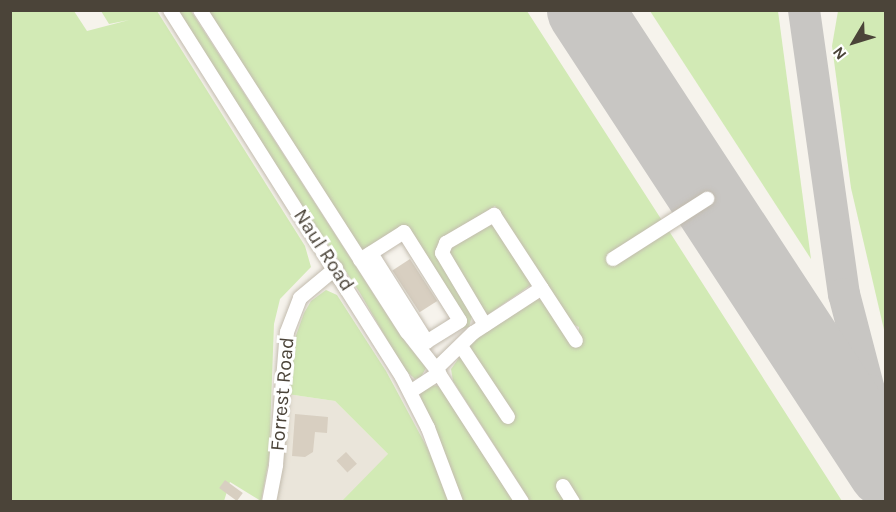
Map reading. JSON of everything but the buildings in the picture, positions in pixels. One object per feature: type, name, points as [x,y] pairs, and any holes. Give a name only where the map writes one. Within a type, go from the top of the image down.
[{"type":"street","name":"Naul Road","points":[[170,10],[336,268],[410,392],[428,428],[456,501]]},
{"type":"street","points":[[200,10],[366,256],[427,342],[460,321],[404,232],[366,256]]},
{"type":"street","points":[[613,259],[707,200]]},
{"type":"street","points":[[485,325],[445,263],[442,253],[446,243],[494,214],[576,341]]},
{"type":"street","points":[[366,256],[437,371],[522,501]]},
{"type":"street","name":"Forrest Road","points":[[269,501],[276,465],[287,332],[300,298],[336,268]]},
{"type":"street","points":[[410,392],[437,371],[485,325],[542,288]]},
{"type":"street","points":[[461,346],[508,417]]},
{"type":"street","points":[[563,486],[573,501]]},
{"type":"shaded area","points":[[287,394],[335,401],[399,465],[358,501],[277,502]]},
{"type":"green space","points":[[10,11],[74,11],[87,31],[129,20],[109,24],[101,11],[157,11],[305,246],[311,267],[280,299],[274,324],[269,459],[261,501],[230,482],[224,501],[11,501]]},
{"type":"green space","points":[[174,11],[191,11],[400,335],[426,368],[421,377],[415,379],[404,369],[360,293]]},
{"type":"green space","points":[[207,11],[527,11],[663,222],[617,263],[669,231],[842,501],[579,501],[565,495],[563,501],[530,501],[453,381],[451,369],[472,340],[534,299],[543,300],[579,337],[579,327],[570,323],[495,206],[443,238],[436,249],[439,261],[472,316],[469,327],[454,331],[466,321],[406,225],[362,251]]},
{"type":"green space","points":[[650,11],[778,11],[811,259]]},
{"type":"green space","points":[[838,11],[885,11],[885,334],[851,188],[832,46]]},
{"type":"green space","points":[[485,224],[494,225],[532,284],[486,316],[449,255],[451,245]]},
{"type":"green space","points":[[326,290],[337,295],[386,371],[429,451],[448,501],[342,501],[388,454],[335,401],[287,394],[294,341],[304,313],[311,301]]},
{"type":"green space","points":[[429,385],[439,386],[513,501],[463,501],[421,400],[420,393]]},
{"type":"taxiway","points":[[804,10],[844,294],[869,390],[886,432]]},
{"type":"runway","points":[[585,10],[886,470]]}]
